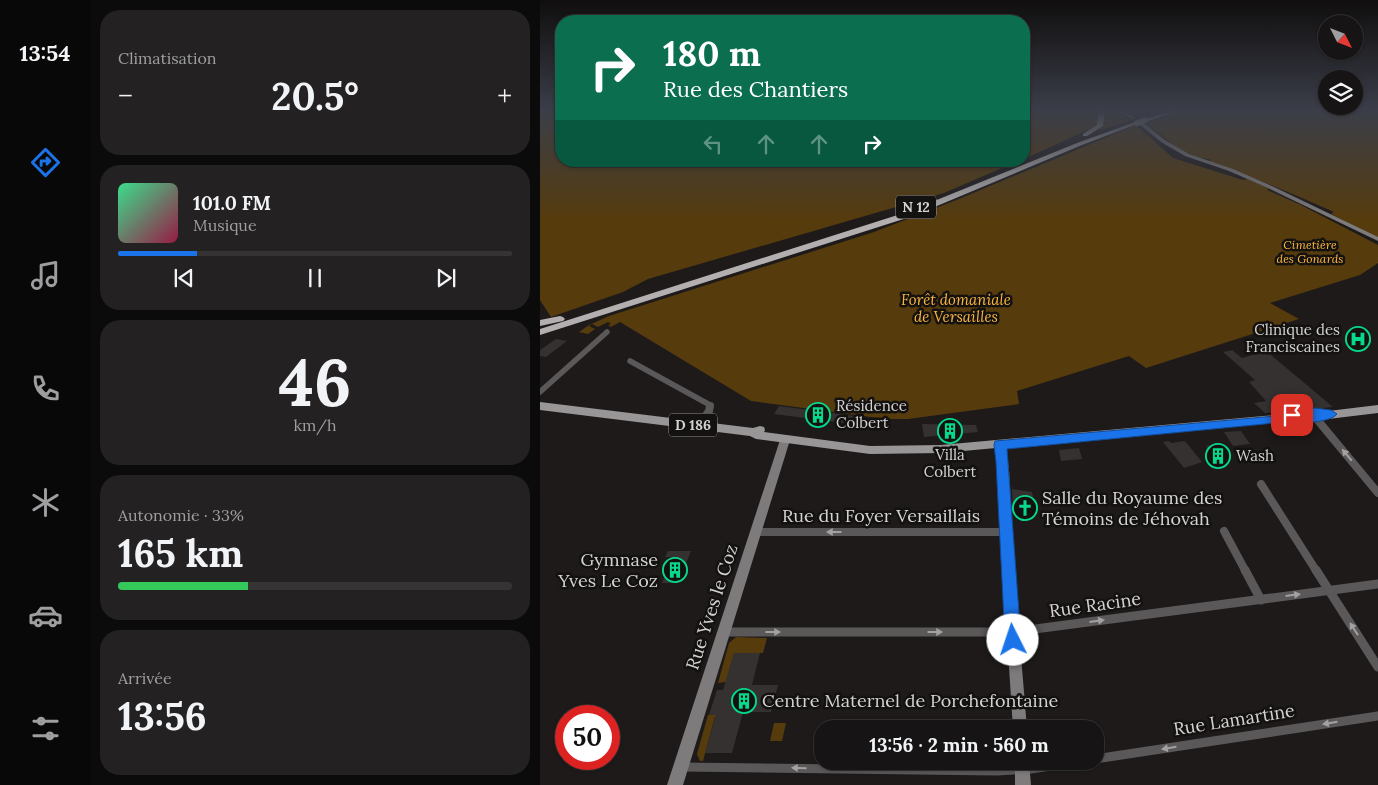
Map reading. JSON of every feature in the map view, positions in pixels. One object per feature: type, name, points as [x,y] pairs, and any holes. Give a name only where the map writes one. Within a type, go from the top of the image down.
[{"type":"highway","name":"N 12","points":[[1030,160],[1062,148]]},
{"type":"highway","name":"N 12","points":[[1030,165],[1071,148]]},
{"type":"highway","name":"N 12","points":[[540,327],[906,210],[1014,167]]},
{"type":"highway","name":"N 12","points":[[540,332],[918,211],[1024,167]]},
{"type":"highway","points":[[540,336],[649,298]]},
{"type":"highway","points":[[540,323],[571,317]]},
{"type":"main road","points":[[1174,148],[1187,155],[1231,170],[1270,187],[1378,239]]},
{"type":"main road","name":"D 186","points":[[540,406],[753,432],[756,435],[787,437],[870,450],[888,448],[941,449],[1000,445],[1281,418],[1315,417],[1378,409]]},
{"type":"main road","name":"D 186","points":[[1281,418],[1315,413],[1331,414]]},
{"type":"main road","name":"Rue Yves le Coz","points":[[675,785],[787,437]]},
{"type":"main road","points":[[1000,445],[1003,462],[1012,632],[1019,720]]},
{"type":"street","points":[[540,392],[607,332]]},
{"type":"street","points":[[630,361],[710,405],[709,411],[699,425]]},
{"type":"street","points":[[1315,417],[1378,493]]},
{"type":"street","points":[[1261,484],[1378,667]]},
{"type":"street","points":[[1224,531],[1261,600]]},
{"type":"street","name":"Rue du Foyer Versaillais","points":[[756,532],[1006,532]]},
{"type":"street","name":"Rue Racine","points":[[724,632],[1012,632],[1378,584]]},
{"type":"street","name":"Rue Lamartine","points":[[1104,759],[1378,716]]},
{"type":"street","points":[[681,767],[1022,772]]},
{"type":"green space","points":[[540,148],[555,148],[555,167],[1004,167],[944,193],[648,279],[623,292],[551,317],[540,300]]},
{"type":"green space","points":[[1030,148],[1049,148],[1030,156]]},
{"type":"green space","name":"Forêt domaniale de Versailles","points":[[1082,148],[1161,148],[1173,158],[1243,180],[1248,179],[1269,188],[1267,190],[1301,205],[1378,245],[1378,263],[1360,275],[1270,303],[1299,319],[1146,368],[1129,356],[1017,391],[1019,404],[908,419],[886,419],[751,401],[620,322],[611,327],[608,325],[611,324],[608,322],[598,327],[592,324],[589,326],[595,329],[588,334],[579,332],[589,325],[609,316],[874,232]]},
{"type":"green space","points":[[1178,148],[1378,148],[1378,238],[1331,214],[1334,212],[1257,179],[1209,162],[1211,160],[1197,157]]},
{"type":"green space","points":[[736,637],[767,638],[763,653],[734,653],[726,682],[718,683],[729,643]]},
{"type":"green space","points":[[708,715],[728,715],[727,717],[715,717],[703,761],[700,761],[697,754]]},
{"type":"green space","points":[[774,723],[786,723],[782,741],[770,741]]},
{"type":"building","points":[[556,339],[567,341],[546,357],[540,356],[540,350]]},
{"type":"building","points":[[1232,350],[1242,358],[1266,351],[1333,407],[1265,413],[1254,403],[1266,401],[1249,382],[1255,380],[1223,352]]},
{"type":"building","name":"Résidence Colbert","points":[[779,406],[863,417],[862,419],[869,420],[866,426],[774,414]]},
{"type":"building","name":"Villa Colbert","points":[[922,424],[976,425],[978,432],[924,437]]},
{"type":"building","points":[[1241,431],[1250,444],[1233,446],[1224,432]]},
{"type":"building","points":[[1169,441],[1171,443],[1185,441],[1202,462],[1184,468],[1163,442]]},
{"type":"building","points":[[1213,445],[1223,460],[1215,461],[1206,446]]},
{"type":"building","points":[[1079,448],[1082,459],[1061,461],[1059,450]]},
{"type":"building","points":[[1012,489],[1032,492],[1037,513],[1013,513]]},
{"type":"building","name":"Gymnase Yves Le Coz","points":[[668,551],[691,551],[678,583],[662,583],[672,557],[665,557]]},
{"type":"building","name":"Centre Maternel de Porchefontaine","points":[[734,653],[760,653],[752,685],[778,685],[771,712],[743,712],[732,753],[705,753],[716,715],[709,715],[717,690],[723,690]]},
{"type":"place","name":"Clinique des Franciscaines","points":[[1358,339]]},
{"type":"place","name":"Résidence Colbert","points":[[818,415]]},
{"type":"place","name":"Villa Colbert","points":[[950,431]]},
{"type":"place","name":"Wash","points":[[1218,456]]},
{"type":"place","name":"Salle du Royaume des Témoins de Jéhovah","points":[[1025,508]]},
{"type":"place","name":"Gymnase Yves Le Coz","points":[[675,570]]},
{"type":"place","name":"Centre Maternel de Porchefontaine","points":[[744,701]]},
{"type":"route","points":[[1013,640],[1003,462],[1000,445],[1281,418],[1319,417],[1331,414],[1292,415]]},
{"type":"park label","name":"Cimetière des Gonards","points":[[1310,252]]}]
